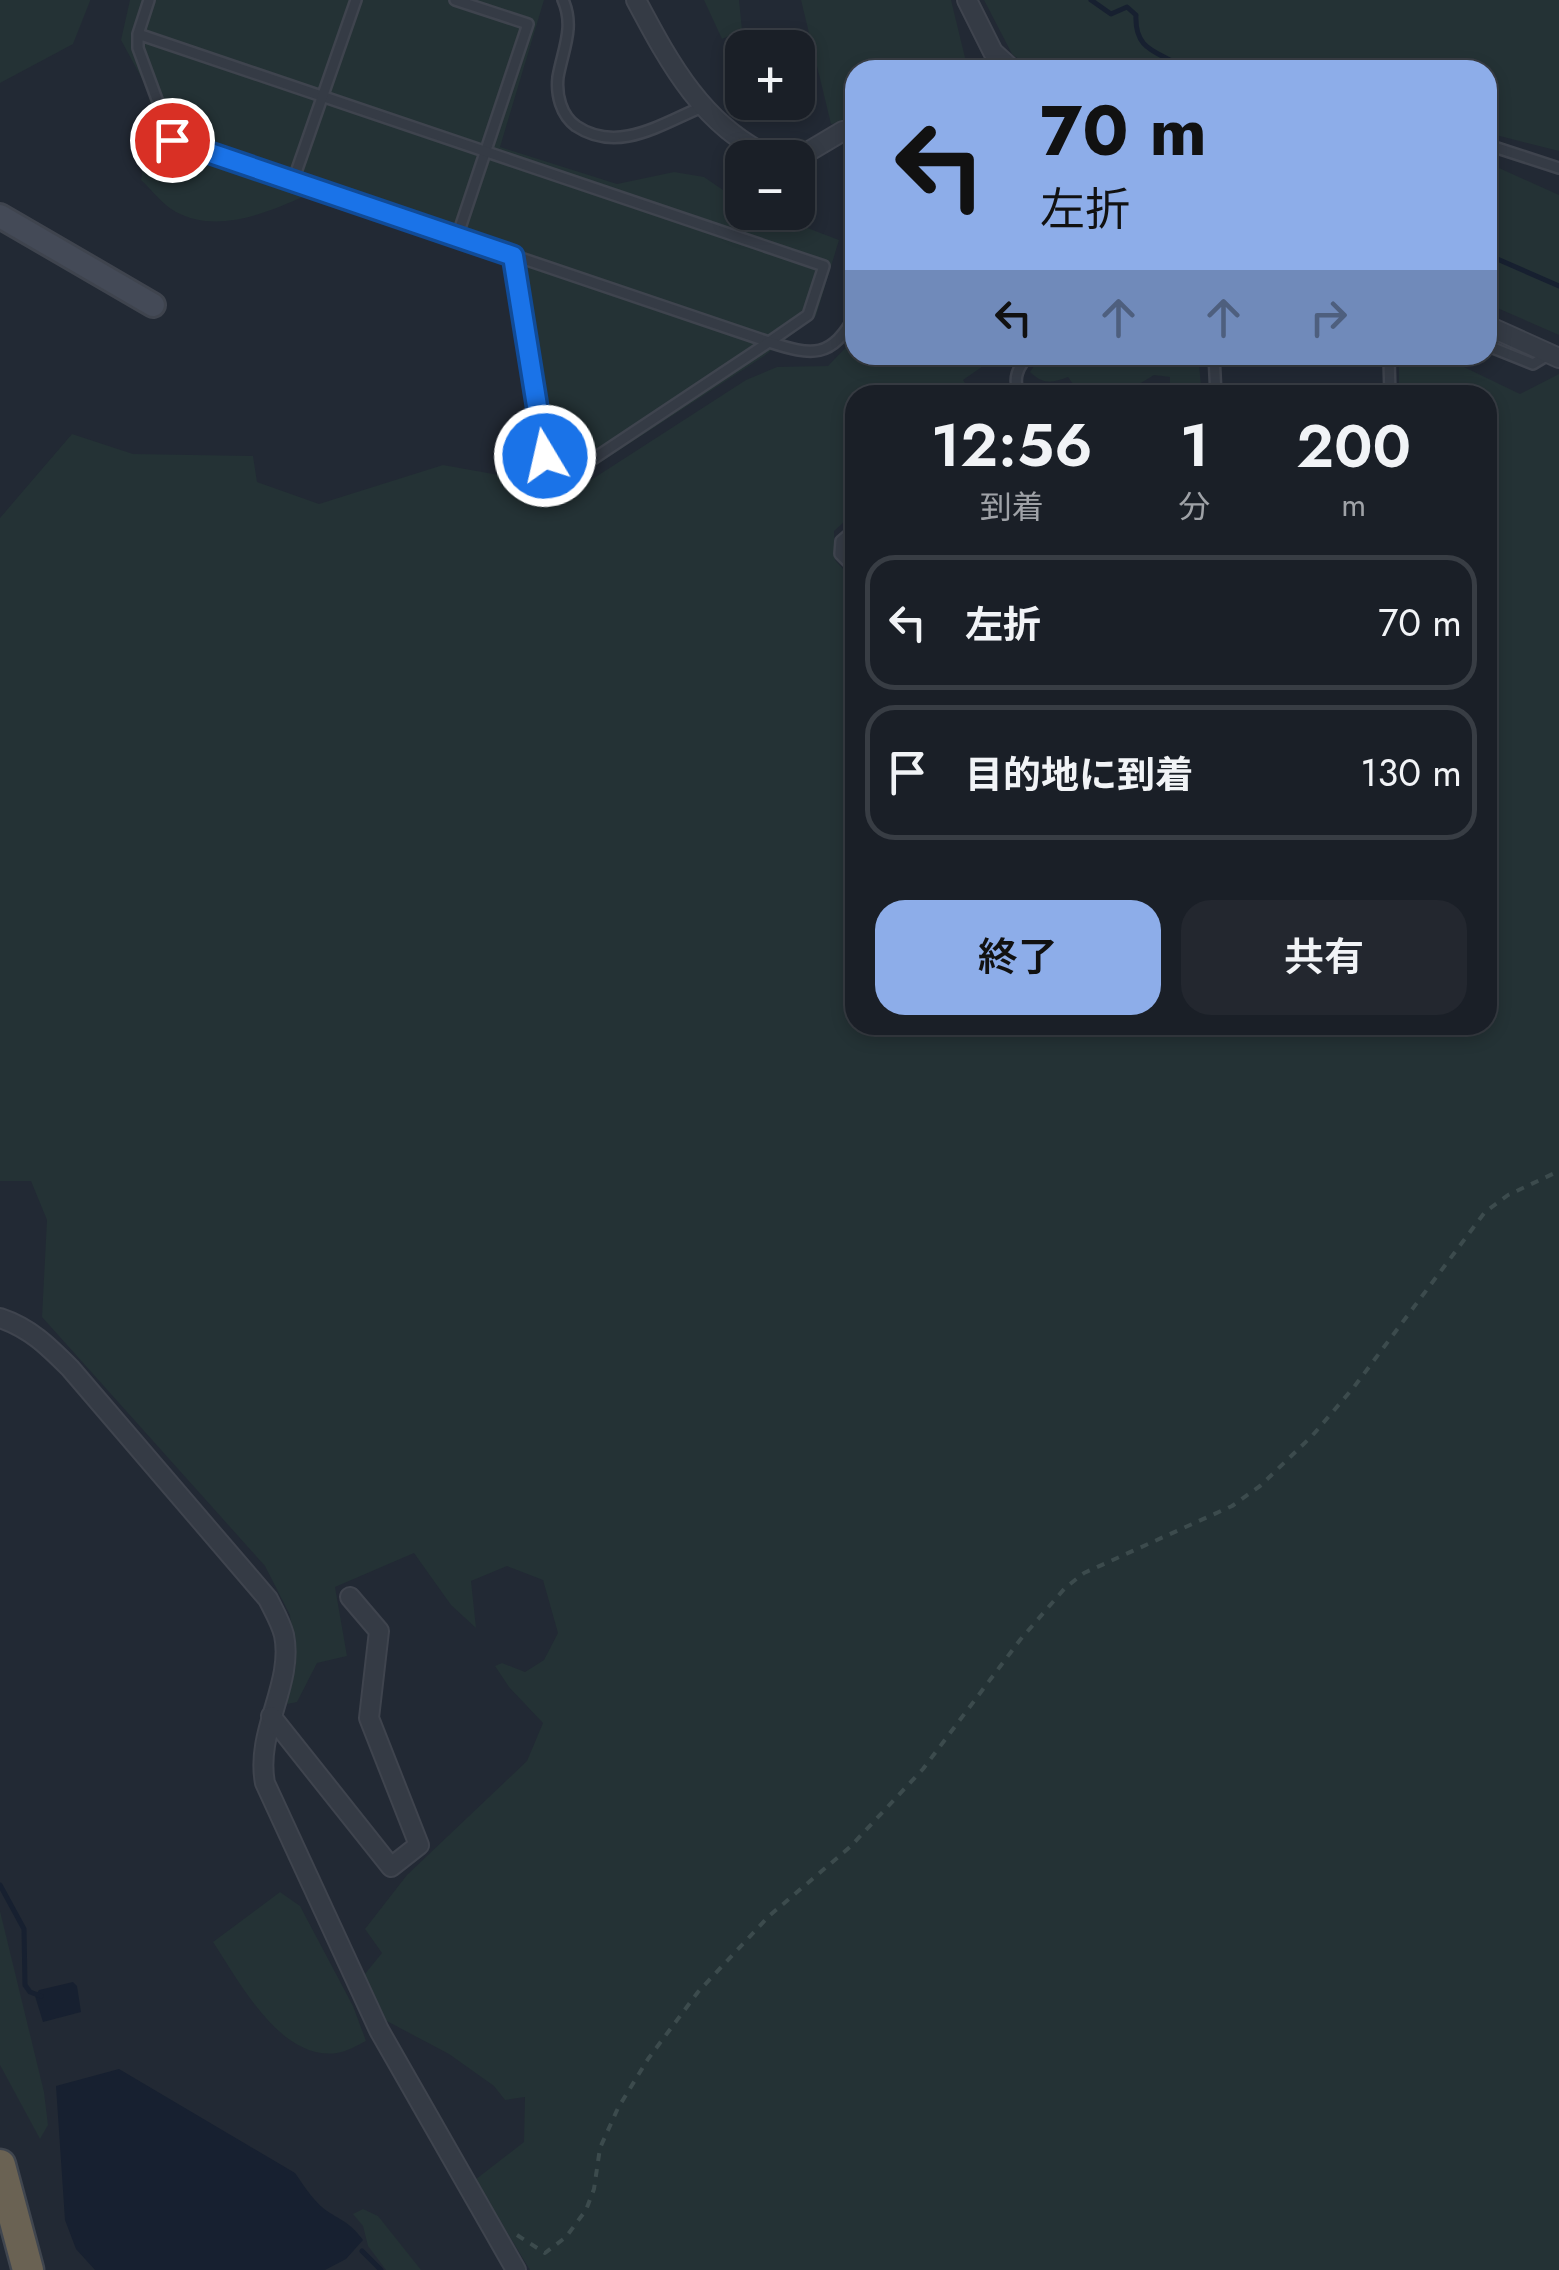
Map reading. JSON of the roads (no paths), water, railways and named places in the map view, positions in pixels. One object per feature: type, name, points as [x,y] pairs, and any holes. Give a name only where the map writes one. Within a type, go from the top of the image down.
[{"type":"highway","points":[[0,2165],[28,2270]]},
{"type":"highway","points":[[0,2244],[6,2270]]},
{"type":"street","points":[[636,0],[671,65],[702,107],[739,140]]},
{"type":"street","points":[[968,0],[993,52],[1002,60]]},
{"type":"street","points":[[815,147],[845,131]]},
{"type":"street","points":[[0,216],[154,305]]},
{"type":"street","points":[[1497,330],[1555,356]]},
{"type":"street","points":[[0,1318],[37,1336],[70,1368],[262,1590],[285,1639],[285,1662],[262,1748],[265,1783],[379,2030],[516,2270]]},
{"type":"street","points":[[271,1716],[391,1866],[419,1846],[369,1718],[379,1632],[350,1597]]},
{"type":"lane","points":[[149,0],[138,34],[138,48],[172,140],[769,342],[815,354],[845,334]]},
{"type":"lane","points":[[293,182],[356,0]]},
{"type":"lane","points":[[455,0],[528,24],[456,237]]},
{"type":"lane","points":[[563,0],[570,28],[558,80],[560,105],[571,122],[589,134],[610,140],[632,137],[702,107]]},
{"type":"lane","points":[[138,34],[824,266],[808,315],[578,470],[545,456],[513,256]]},
{"type":"lane","points":[[1497,149],[1559,168]]},
{"type":"lane","points":[[1497,350],[1533,364],[1555,356]]},
{"type":"lane","points":[[845,537],[840,554],[845,559]]},
{"type":"water","points":[[73,1982],[81,2012],[43,2022],[35,1996],[39,1990]]},
{"type":"water","points":[[119,2069],[295,2173],[320,2205],[363,2240],[346,2259],[325,2270],[95,2270],[76,2249],[65,2220],[56,2086]]},
{"type":"waterway","points":[[1091,0],[1111,14],[1127,7],[1136,15],[1145,45],[1170,60]]},
{"type":"waterway","points":[[1497,259],[1559,286]]},
{"type":"waterway","points":[[0,1885],[24,1929],[25,1985],[41,1996]]},
{"type":"waterway","points":[[362,2251],[381,2270]]}]
